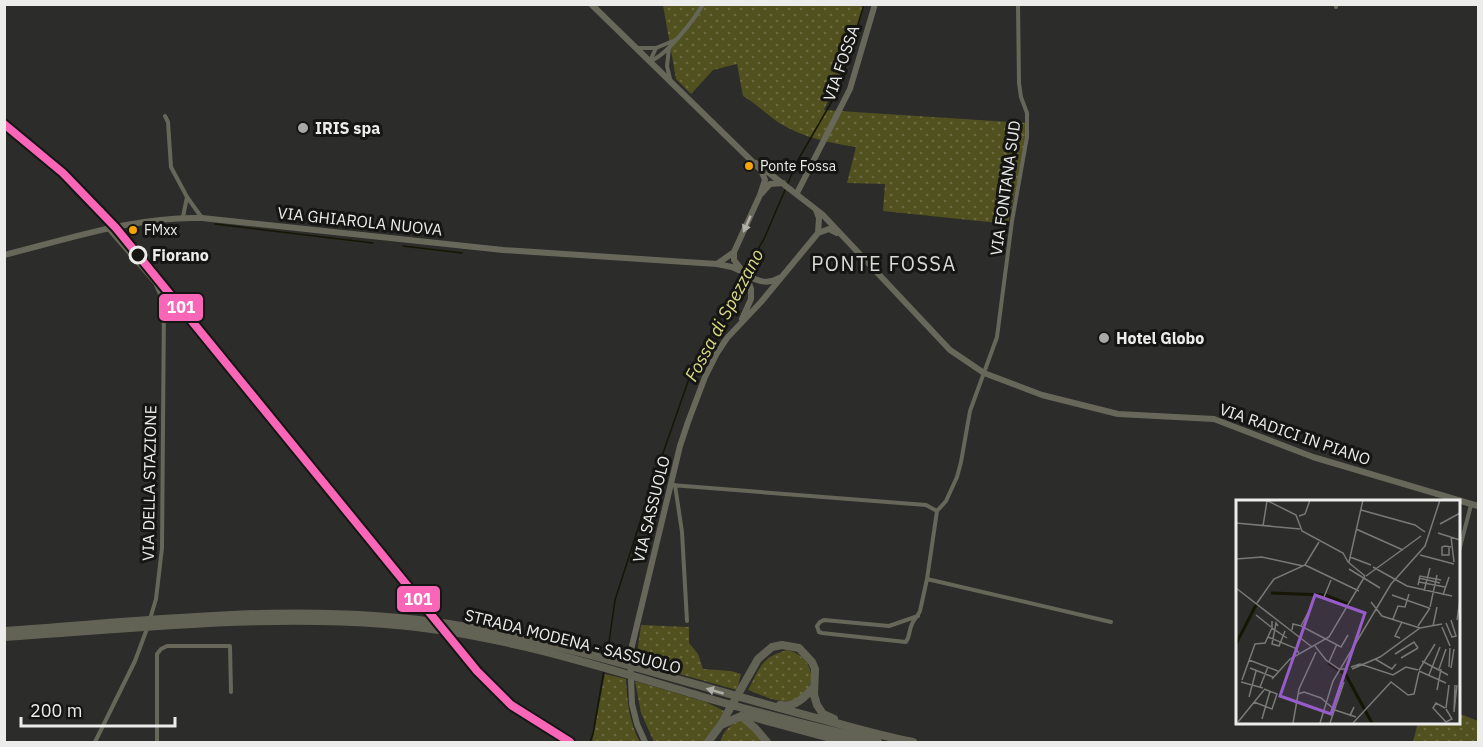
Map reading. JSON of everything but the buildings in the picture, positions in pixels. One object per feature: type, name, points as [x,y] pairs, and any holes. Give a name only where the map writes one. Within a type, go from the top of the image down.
[{"type":"highway","name":"STRADA MODENA - SASSUOLO","points":[[4,631],[189,618],[308,613],[449,624],[515,637],[746,700],[878,742]]},
{"type":"highway","name":"STRADA MODENA - SASSUOLO","points":[[4,637],[190,625],[307,620],[386,620],[514,643],[710,699],[771,708],[913,742]]},
{"type":"highway","points":[[708,742],[719,729],[759,659],[772,647],[782,645],[800,648],[815,669],[814,687],[817,705],[823,714],[851,727]]},
{"type":"highway","points":[[771,708],[792,705],[814,687]]},
{"type":"highway","points":[[710,699],[739,715],[767,742]]},
{"type":"highway","points":[[716,742],[719,729],[739,717],[749,716],[830,738],[856,742]]},
{"type":"street","points":[[591,4],[670,81]]},
{"type":"street","points":[[650,61],[670,47],[697,15],[703,4]]},
{"type":"street","name":"VIA FOSSA","points":[[796,193],[850,89],[875,4]]},
{"type":"street","name":"VIA FONTANA SUD","points":[[937,511],[942,507],[957,477],[970,411],[997,337],[1012,222],[1028,137],[1027,113],[1019,83],[1018,4]]},
{"type":"street","points":[[636,48],[656,48],[674,41]]},
{"type":"street","points":[[670,47],[667,66],[670,81]]},
{"type":"street","points":[[650,61],[656,48]]},
{"type":"street","name":"VIA RADICI IN PIANO","points":[[670,81],[756,163],[816,209],[950,350],[984,373],[1042,395],[1118,414],[1214,419],[1313,457],[1458,500]]},
{"type":"street","points":[[165,116],[168,122],[170,164],[187,197],[202,218]]},
{"type":"street","points":[[756,163],[765,177],[760,195],[734,252],[736,267],[747,276],[765,282],[773,281],[780,277],[818,233],[828,229],[844,239]]},
{"type":"street","points":[[760,195],[770,184],[780,182]]},
{"type":"street","points":[[183,217],[187,197]]},
{"type":"street","points":[[816,209],[819,218],[818,233]]},
{"type":"street","name":"VIA GHIAROLA NUOVA","points":[[4,255],[109,230],[183,217],[502,250],[736,267]]},
{"type":"street","name":"VIA DELLA STAZIONE","points":[[95,742],[142,645],[154,606],[162,548],[164,303],[155,283],[109,230]]},
{"type":"street","points":[[717,264],[734,252]]},
{"type":"street","points":[[739,325],[751,298],[747,276]]},
{"type":"street","name":"VIA SASSUOLO","points":[[645,742],[632,704],[630,654],[685,430],[717,354],[780,277]]},
{"type":"street","points":[[687,621],[683,543],[673,485],[926,505],[937,511],[927,579],[918,616],[911,626],[909,639],[904,643],[822,633],[819,632],[818,626],[820,621],[824,620],[889,626],[918,616]]},
{"type":"street","name":"VIA RADICI IN PIANO","points":[[1459,500],[1475,505]]},
{"type":"street","points":[[1459,552],[1475,505]]},
{"type":"street","points":[[927,579],[1111,622]]},
{"type":"street","points":[[157,742],[157,654],[161,649],[167,646],[230,646],[231,692]]},
{"type":"shaded area","points":[[663,5],[864,5],[848,57],[824,110],[1027,123],[1027,138],[1008,224],[883,211],[885,184],[847,183],[856,147],[808,136],[776,121],[743,96],[737,64],[713,70],[691,94],[676,79]]},
{"type":"shaded area","points":[[641,625],[689,627],[689,643],[698,654],[703,669],[741,674],[737,690],[636,662]]},
{"type":"shaded area","points":[[787,650],[798,654],[810,669],[810,685],[806,692],[799,698],[779,701],[748,690],[762,664],[772,656]]},
{"type":"shaded area","points":[[605,674],[626,679],[631,719],[640,742],[592,742]]},
{"type":"shaded area","points":[[635,681],[706,702],[724,711],[712,732],[703,742],[654,742],[641,713]]},
{"type":"shaded area","points":[[1459,713],[1478,721],[1478,742],[1413,742],[1418,723],[1459,723]]},
{"type":"shaded area","points":[[740,720],[749,726],[763,742],[720,742],[727,729]]},
{"type":"waterway","name":"Fossa di Spezzano","points":[[788,183],[798,160],[839,89],[864,4]]},
{"type":"waterway","name":"Fossa di Spezzano","points":[[746,269],[764,239],[785,190]]},
{"type":"waterway","points":[[215,224],[373,243]]},
{"type":"waterway","points":[[403,246],[462,253]]},
{"type":"waterway","name":"Fossa di Spezzano","points":[[607,656],[615,600],[692,370],[742,276]]},
{"type":"waterway","name":"Fossa di Spezzano","points":[[590,742],[604,670]]},
{"type":"transit line","name":"101","points":[[4,124],[63,173],[116,228],[477,671],[511,705],[570,742]]},
{"type":"place","name":"IRIS spa","points":[[303,128]]},
{"type":"place","name":"Ponte Fossa","points":[[749,166]]},
{"type":"place","name":"FMxx","points":[[133,230]]},
{"type":"place","name":"Fiorano","points":[[138,255]]},
{"type":"place","name":"Hotel Globo","points":[[1104,338]]},
{"type":"district","name":"PONTE FOSSA","points":[[884,263]]}]
